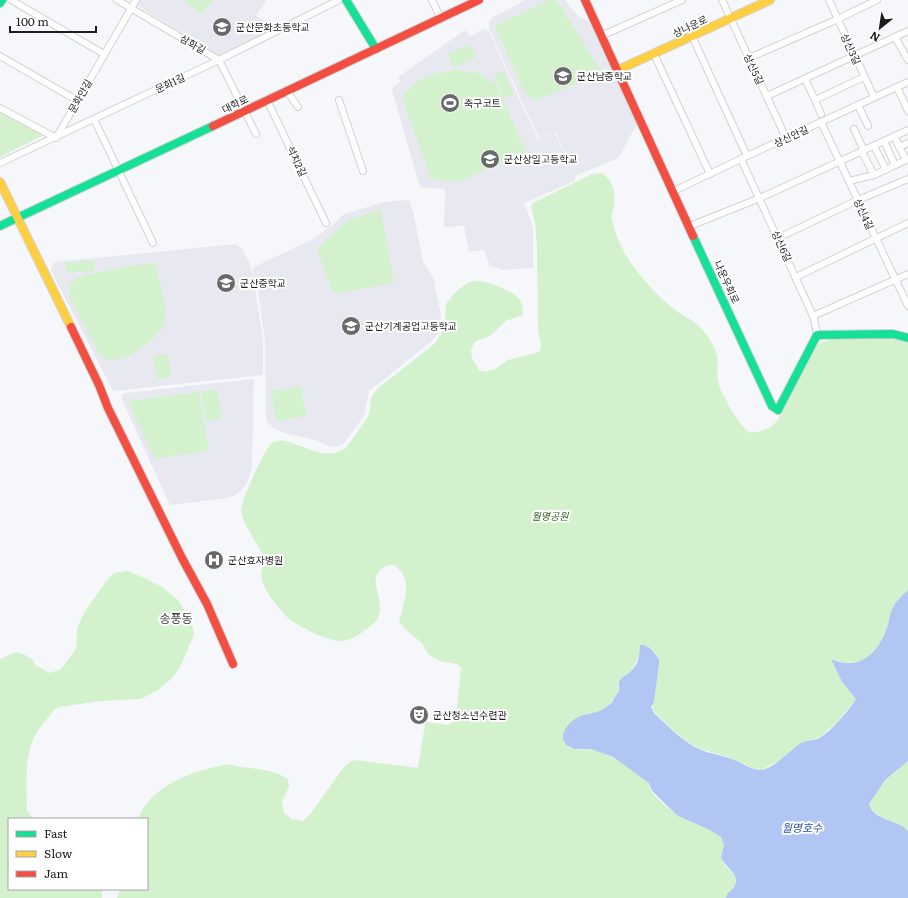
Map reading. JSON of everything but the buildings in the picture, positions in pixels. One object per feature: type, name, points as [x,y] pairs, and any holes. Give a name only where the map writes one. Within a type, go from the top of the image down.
[{"type":"street","points":[[11,0],[104,54]]},
{"type":"street","name":"삼화길","points":[[117,0],[219,60]]},
{"type":"street","name":"문화안길","points":[[56,138],[136,0]]},
{"type":"street","name":"문화1길","points":[[0,163],[56,138],[219,60],[339,0]]},
{"type":"street","points":[[346,0],[376,49]]},
{"type":"street","points":[[432,0],[441,19]]},
{"type":"street","name":"대학로","points":[[0,226],[479,0]]},
{"type":"street","name":"나운우회로","points":[[587,0],[601,36],[674,191],[772,406],[778,410],[817,334]]},
{"type":"street","points":[[601,36],[682,0]]},
{"type":"street","name":"상신5길","points":[[722,0],[786,138]]},
{"type":"street","name":"상나운로","points":[[618,70],[770,0]]},
{"type":"street","name":"상신3길","points":[[829,0],[874,98]]},
{"type":"street","points":[[749,58],[838,19],[877,0]]},
{"type":"street","points":[[767,96],[908,31]]},
{"type":"street","name":"상신6길","points":[[692,36],[760,198],[813,316],[817,334]]},
{"type":"street","points":[[895,37],[908,60]]},
{"type":"street","points":[[654,54],[710,174]]},
{"type":"street","points":[[0,56],[78,100]]},
{"type":"street","points":[[219,60],[256,134]]},
{"type":"street","points":[[815,100],[864,77]]},
{"type":"street","points":[[804,79],[821,114]]},
{"type":"street","name":"상신안길","points":[[674,191],[744,157],[908,82]]},
{"type":"street","points":[[897,87],[908,111]]},
{"type":"street","points":[[287,91],[298,107]]},
{"type":"street","name":"석치2길","points":[[267,100],[326,223]]},
{"type":"street","points":[[338,100],[363,171]]},
{"type":"street","points":[[858,104],[868,126]]},
{"type":"street","points":[[0,108],[56,138]]},
{"type":"street","points":[[94,119],[153,243]]},
{"type":"street","name":"상신4길","points":[[821,122],[908,306]]},
{"type":"street","points":[[854,129],[874,175]]},
{"type":"street","points":[[690,226],[760,198],[908,130]]},
{"type":"street","points":[[849,181],[874,175],[907,160],[894,136]]},
{"type":"street","points":[[884,142],[895,165]]},
{"type":"street","points":[[899,146],[908,142]]},
{"type":"street","points":[[874,146],[886,170]]},
{"type":"street","points":[[778,238],[858,200],[908,179]]},
{"type":"street","points":[[0,182],[164,522],[207,604],[233,664]]},
{"type":"street","points":[[796,277],[908,223]]},
{"type":"street","points":[[813,316],[908,274]]},
{"type":"street","points":[[817,334],[893,334],[908,338]]},
{"type":"shaded area","name":"군산문화초등학교","points":[[140,0],[266,0],[256,16],[271,25],[272,30],[223,55],[218,55],[139,7],[138,4]]},
{"type":"shaded area","name":"군산상일고등학교","points":[[525,0],[565,0],[579,17],[591,22],[637,124],[618,158],[575,176],[575,181],[524,203],[533,226],[533,268],[503,270],[490,266],[484,250],[469,252],[464,226],[444,227],[445,189],[420,187],[392,90],[394,86],[401,82],[398,77],[465,30],[470,37],[481,30],[486,29],[490,34],[538,140],[555,133],[573,171],[556,132],[539,139],[489,29],[489,22],[492,18]]},
{"type":"shaded area","name":"군산기계공업고등학교","points":[[406,200],[410,202],[414,215],[423,262],[434,278],[441,315],[439,331],[436,337],[369,391],[364,416],[345,442],[340,446],[327,446],[316,440],[284,433],[274,428],[267,422],[266,417],[265,340],[257,283],[253,271],[254,267],[313,239],[335,223],[344,214],[384,202]]},
{"type":"shaded area","name":"군산중학교","points":[[236,244],[242,249],[250,264],[253,274],[263,340],[263,375],[113,391],[51,271],[52,265],[55,262]]},
{"type":"shaded area","points":[[254,379],[252,466],[245,486],[236,495],[227,498],[170,505],[122,400],[122,395],[126,393]]},
{"type":"green space","points":[[184,0],[213,0],[202,13],[200,13]]},
{"type":"green space","points":[[549,0],[554,0],[559,3],[602,73],[536,100],[526,95],[496,27],[497,25]]},
{"type":"green space","points":[[470,44],[476,57],[453,68],[447,54]]},
{"type":"green space","points":[[456,70],[474,72],[496,83],[526,152],[458,182],[431,179],[402,97],[419,81],[433,75]]},
{"type":"green space","points":[[503,71],[513,94],[504,98],[494,75]]},
{"type":"green space","points":[[0,110],[44,135],[0,157]]},
{"type":"green space","name":"월명공원","points":[[602,173],[612,184],[615,197],[612,216],[616,235],[633,266],[660,297],[675,310],[697,324],[707,335],[716,352],[718,364],[717,376],[721,390],[727,403],[741,424],[750,432],[765,430],[777,421],[810,356],[820,343],[834,340],[878,338],[908,343],[908,590],[893,606],[887,627],[879,645],[867,658],[851,663],[831,659],[842,682],[856,699],[837,722],[820,737],[799,744],[781,760],[761,770],[755,769],[725,756],[700,749],[675,732],[652,710],[659,664],[657,655],[650,648],[640,654],[632,670],[618,685],[619,692],[607,706],[601,711],[586,714],[569,724],[564,733],[564,743],[569,747],[573,749],[595,750],[617,760],[649,783],[653,793],[662,803],[686,820],[718,834],[723,840],[724,844],[722,856],[723,863],[733,873],[736,883],[726,898],[117,898],[121,890],[148,890],[148,818],[138,818],[150,800],[168,785],[189,775],[218,766],[232,765],[266,770],[288,779],[289,787],[282,801],[284,813],[292,819],[303,821],[311,813],[344,767],[350,762],[355,760],[418,768],[425,724],[427,722],[448,725],[456,719],[461,668],[457,664],[440,661],[428,654],[422,643],[407,631],[399,622],[405,598],[406,583],[404,576],[399,569],[392,564],[383,568],[378,573],[376,585],[380,607],[379,615],[372,625],[351,639],[336,641],[329,639],[299,626],[289,619],[268,594],[261,575],[264,558],[244,520],[241,510],[242,505],[258,465],[271,444],[277,441],[285,441],[325,453],[335,453],[345,448],[368,417],[372,396],[377,389],[433,345],[440,336],[445,322],[447,303],[458,290],[466,284],[473,281],[486,282],[505,289],[520,300],[523,310],[523,315],[506,321],[491,335],[475,342],[471,350],[472,358],[479,370],[485,372],[495,369],[508,360],[539,352],[541,347],[538,328],[537,246],[535,223],[531,207],[533,203],[592,174]]},
{"type":"green space","points":[[381,210],[394,283],[338,293],[332,291],[317,248],[348,220]]},
{"type":"green space","points":[[94,260],[95,271],[66,273],[65,263]]},
{"type":"green space","points":[[155,262],[162,291],[165,313],[163,326],[152,340],[135,352],[118,359],[107,359],[100,355],[69,296],[70,284],[77,278],[85,275]]},
{"type":"green space","points":[[168,354],[171,377],[157,379],[154,355]]},
{"type":"green space","points":[[301,386],[306,416],[276,421],[271,391]]},
{"type":"green space","points":[[217,389],[222,419],[206,421],[201,392]]},
{"type":"green space","points":[[199,392],[209,450],[155,459],[128,401]]},
{"type":"green space","points":[[128,571],[162,587],[178,600],[191,621],[194,635],[180,667],[171,679],[158,690],[141,699],[102,701],[59,707],[54,710],[37,732],[28,760],[26,781],[27,811],[31,816],[36,818],[8,818],[8,890],[102,890],[102,898],[0,898],[0,659],[16,652],[32,659],[35,665],[50,673],[61,669],[76,649],[77,629],[85,611],[114,573]]},
{"type":"green space","points":[[908,761],[908,831],[898,824],[880,817],[871,809],[869,803],[885,780]]},
{"type":"water","name":"월명호수","points":[[908,590],[908,761],[885,780],[869,804],[871,810],[875,814],[904,827],[908,831],[908,898],[726,898],[734,887],[736,881],[734,874],[721,858],[724,845],[721,837],[710,830],[678,816],[652,791],[649,783],[613,757],[591,749],[574,749],[566,745],[563,740],[564,731],[572,721],[580,716],[598,712],[611,703],[619,692],[620,680],[631,671],[637,663],[640,645],[643,645],[650,648],[659,659],[654,702],[651,707],[654,713],[681,738],[693,746],[730,758],[754,769],[765,769],[776,763],[801,743],[816,739],[826,734],[849,709],[856,699],[842,682],[831,659],[850,663],[858,662],[872,653],[882,639],[893,606]]},
{"type":"traffic: fast","points":[[346,0],[376,49]]},
{"type":"traffic: fast","points":[[0,226],[213,126]]},
{"type":"traffic: fast","points":[[693,236],[772,406],[778,410],[817,335],[893,334],[908,338]]},
{"type":"traffic: slow","points":[[618,70],[770,0]]},
{"type":"traffic: slow","points":[[0,182],[71,327]]},
{"type":"traffic: jam","points":[[213,126],[479,0]]},
{"type":"traffic: jam","points":[[585,0],[693,236]]},
{"type":"traffic: jam","points":[[71,327],[99,385],[108,408],[182,558],[207,604],[233,664]]},
{"type":"place","name":"군산문화초등학교","points":[[222,27]]},
{"type":"place","name":"군산남중학교","points":[[563,76]]},
{"type":"place","name":"축구코트","points":[[450,103]]},
{"type":"place","name":"군산상일고등학교","points":[[490,159]]},
{"type":"place","name":"군산중학교","points":[[226,283]]},
{"type":"place","name":"군산기계공업고등학교","points":[[351,326]]},
{"type":"place","name":"군산효자병원","points":[[214,560]]},
{"type":"place","name":"군산청소년수련관","points":[[419,715]]},
{"type":"district","name":"송풍동","points":[[176,619]]}]
